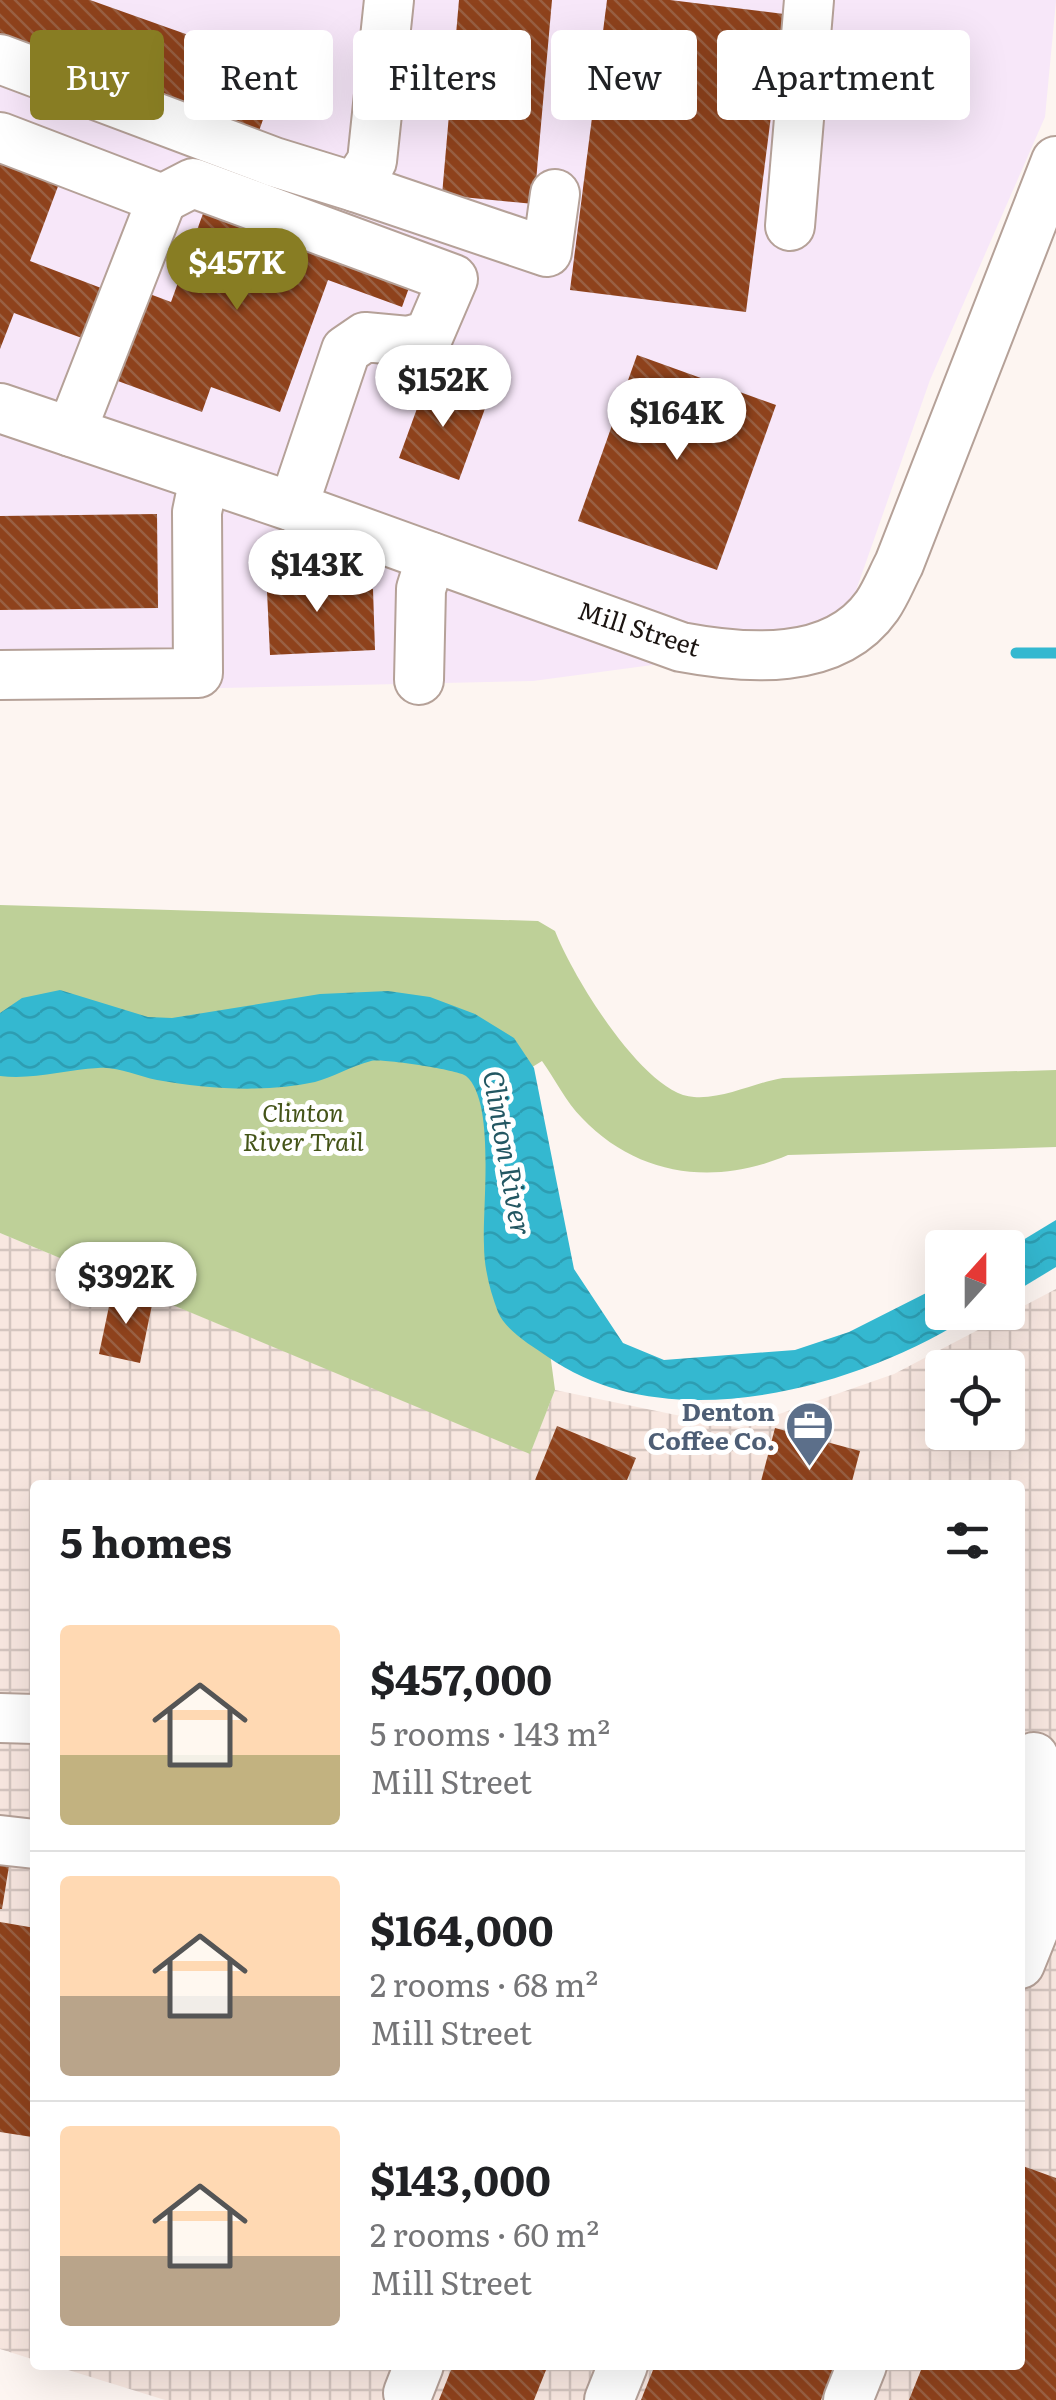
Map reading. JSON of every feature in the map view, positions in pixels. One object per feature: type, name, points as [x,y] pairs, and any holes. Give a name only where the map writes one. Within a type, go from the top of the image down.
[{"type":"street","points":[[355,187],[372,162],[389,0]]},
{"type":"street","points":[[790,226],[809,0]]},
{"type":"street","points":[[0,59],[274,162],[548,252],[555,194]]},
{"type":"street","points":[[0,137],[162,199]]},
{"type":"street","name":"Mill Street","points":[[0,408],[294,507],[682,647],[726,656],[804,651],[858,626],[877,606],[899,564],[1056,161]]},
{"type":"street","points":[[70,432],[162,199],[193,184],[453,278],[428,335],[408,341],[365,337],[346,350],[294,507]]},
{"type":"street","points":[[0,675],[198,673],[196,512],[204,478]]},
{"type":"street","points":[[419,680],[420,589],[431,556]]},
{"type":"street","points":[[0,1718],[30,1720]]},
{"type":"street","points":[[1025,1952],[1039,1917],[1037,1757]]},
{"type":"street","points":[[0,1840],[30,1843]]},
{"type":"street","points":[[610,2400],[621,2370]]},
{"type":"street","points":[[848,2400],[860,2370]]},
{"type":"shaded area","points":[[0,0],[1056,0],[1045,117],[930,380],[846,619],[727,655],[533,681],[0,693]]},
{"type":"shaded area","points":[[0,1233],[530,1453],[555,1390],[739,1428],[894,1374],[925,1358],[925,1450],[1025,1450],[1025,1350],[940,1350],[978,1330],[1025,1330],[1025,1305],[1056,1289],[1056,2400],[165,2400],[68,2370],[1025,2370],[1025,1480],[30,1480],[30,2358],[0,2349]]},
{"type":"green space","name":"Clinton River Trail","points":[[0,905],[538,921],[555,931],[612,1030],[654,1076],[674,1091],[706,1097],[783,1078],[1056,1070],[1056,1147],[788,1155],[733,1171],[679,1170],[653,1164],[604,1138],[576,1112],[542,1061],[513,1079],[555,1390],[530,1454],[0,1233]]},
{"type":"water","name":"Clinton River","points":[[60,990],[148,1017],[172,1018],[320,994],[388,991],[430,997],[475,1014],[514,1038],[534,1068],[574,1269],[623,1343],[664,1360],[795,1350],[849,1332],[925,1294],[925,1330],[946,1330],[878,1363],[822,1382],[764,1395],[706,1400],[650,1396],[596,1383],[527,1342],[498,1312],[484,1254],[486,1156],[481,1108],[466,1076],[377,1061],[315,1082],[256,1089],[176,1083],[105,1068],[0,1076],[0,1013],[22,998]]},
{"type":"water","points":[[1056,1220],[1056,1267],[1025,1286],[1025,1239]]},
{"type":"building","points":[[0,0],[90,0],[184,33],[184,104],[164,97],[164,30],[30,30],[30,50],[0,39]]},
{"type":"building","points":[[459,0],[552,0],[534,204],[442,195],[449,120],[531,120],[531,30],[456,30]]},
{"type":"building","points":[[607,0],[670,0],[784,14],[782,30],[717,30],[717,120],[770,120],[746,312],[570,290],[592,120],[697,120],[697,30],[603,30]]},
{"type":"building","points":[[228,120],[263,120],[259,131]]},
{"type":"building","points":[[0,150],[63,173],[30,261],[109,291],[90,341],[14,313],[0,349]]},
{"type":"building","points":[[209,197],[410,285],[402,307],[328,280],[280,412],[211,387],[202,412],[107,377],[139,290],[171,302]]},
{"type":"building","points":[[637,355],[776,405],[717,570],[578,521]]},
{"type":"building","points":[[427,381],[487,403],[459,480],[399,458]]},
{"type":"building","points":[[157,514],[158,608],[0,610],[0,516]]},
{"type":"building","points":[[308,569],[308,581],[344,579],[344,591],[373,589],[375,650],[270,655],[266,570]]},
{"type":"building","points":[[112,1292],[153,1300],[140,1363],[99,1354]]},
{"type":"building","points":[[557,1426],[636,1458],[627,1480],[535,1480]]},
{"type":"building","name":"Denton Coffee Co.","points":[[775,1428],[860,1451],[852,1480],[761,1480]]},
{"type":"building","points":[[0,1865],[9,1866],[2,1909],[0,1909]]},
{"type":"building","points":[[0,1922],[30,1927],[30,2137],[0,2132]]},
{"type":"building","points":[[1025,2167],[1056,2178],[1056,2400],[909,2400],[921,2370],[1025,2370]]},
{"type":"building","points":[[451,2370],[546,2370],[534,2400],[439,2400]]},
{"type":"building","points":[[653,2370],[833,2370],[821,2400],[641,2400]]},
{"type":"waterway","points":[[1016,653],[1056,653]]},
{"type":"place","name":"Denton Coffee Co.","points":[[810,1468]]}]
